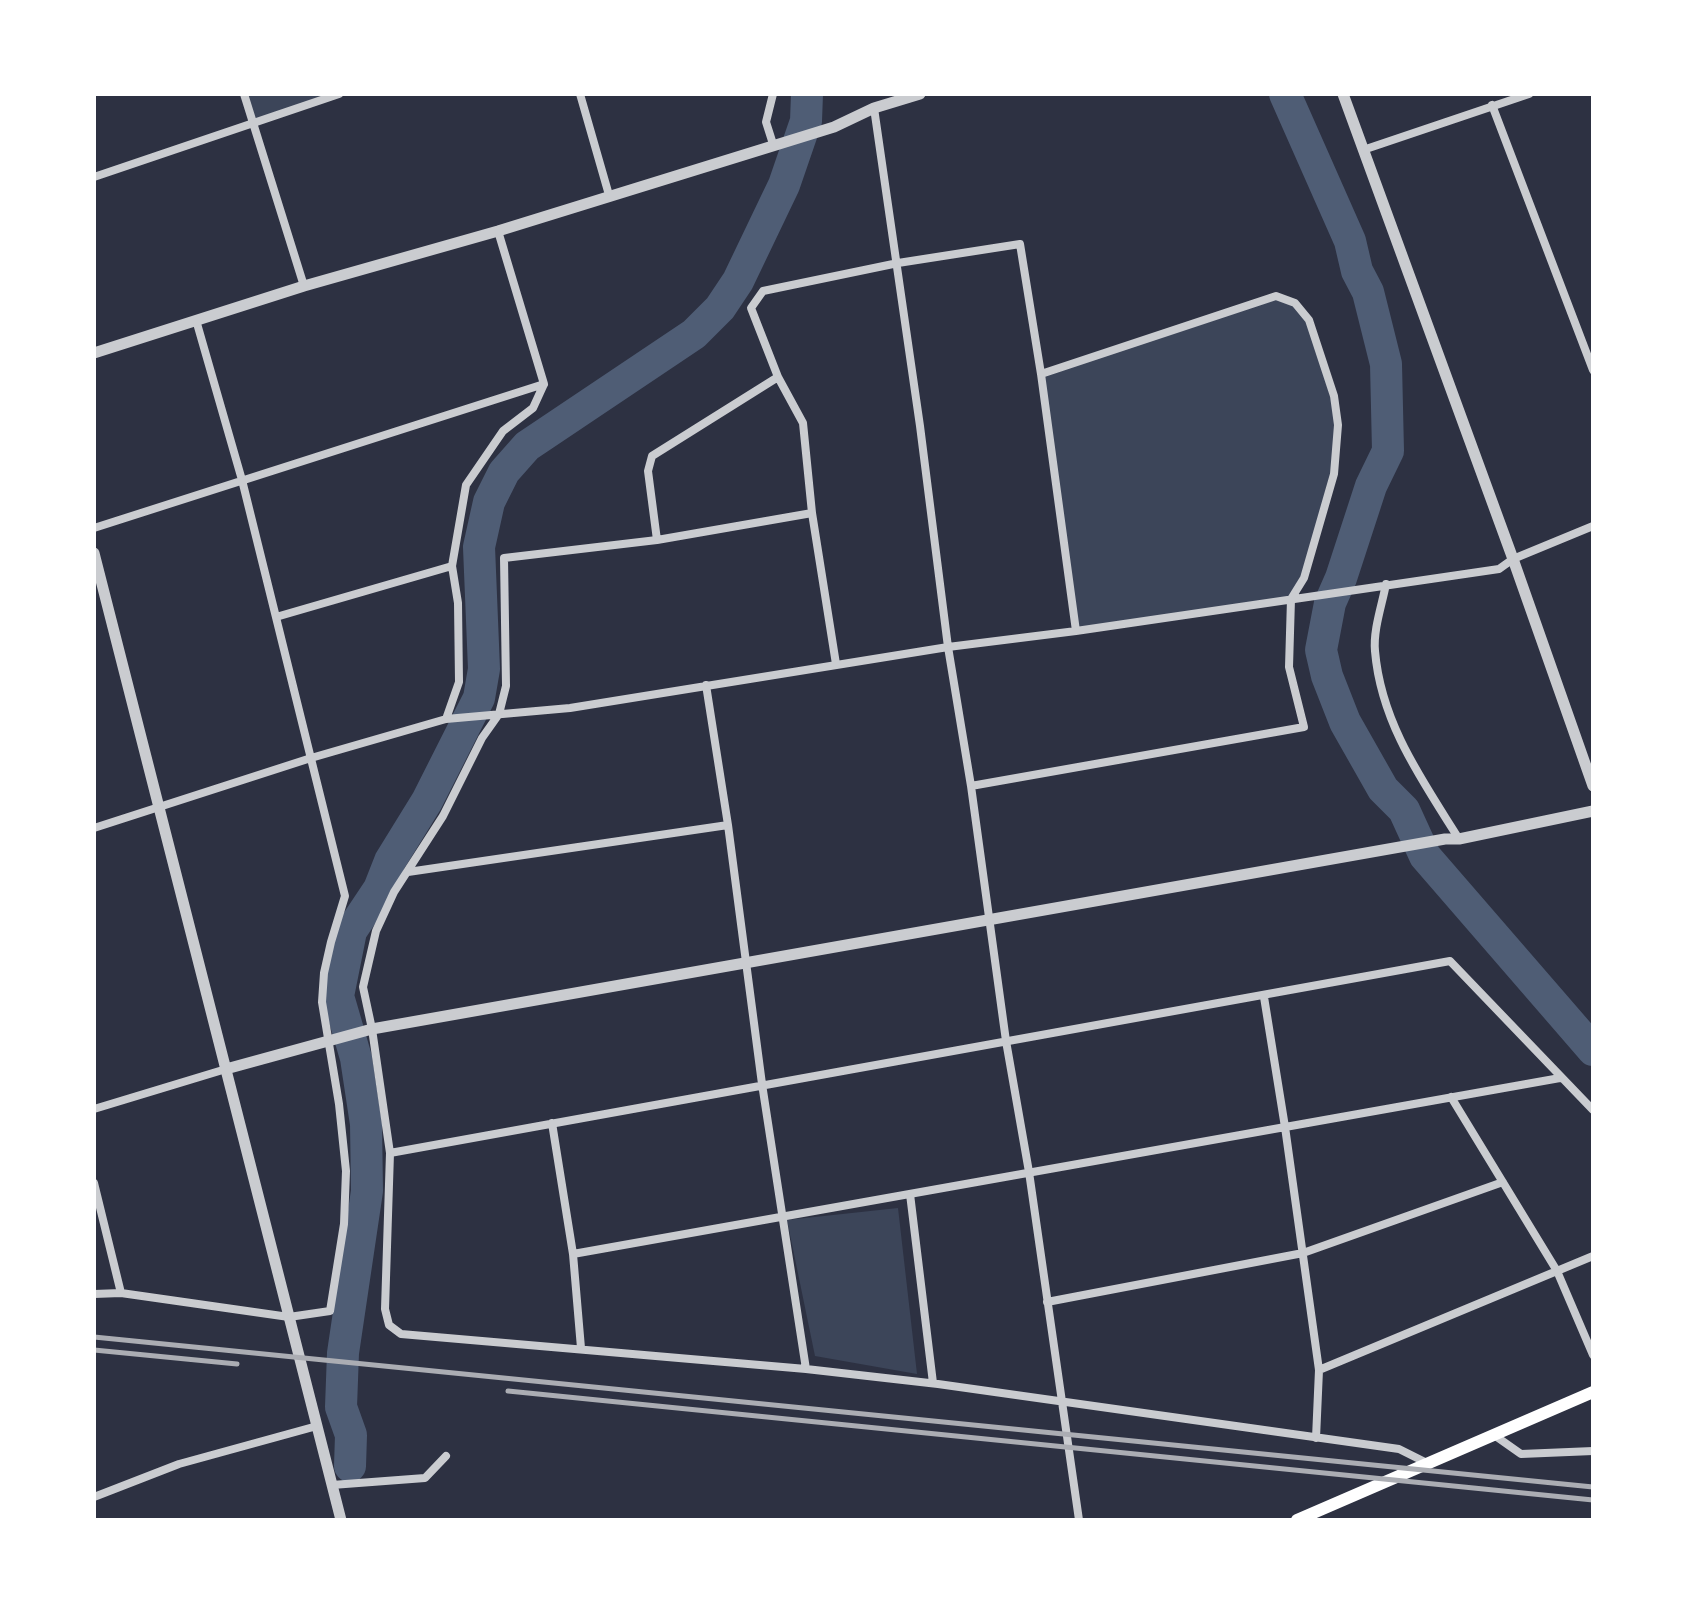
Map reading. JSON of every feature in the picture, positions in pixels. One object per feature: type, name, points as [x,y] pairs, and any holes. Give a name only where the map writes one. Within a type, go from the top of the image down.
[{"type":"main road","points":[[1297,1520],[1593,1392]]},
{"type":"street","points":[[244,94],[304,286]]},
{"type":"street","points":[[94,177],[339,94]]},
{"type":"street","points":[[580,94],[609,195]]},
{"type":"street","points":[[773,94],[766,122],[773,144]]},
{"type":"street","points":[[94,353],[304,286],[498,231],[834,127],[874,108],[920,94]]},
{"type":"street","points":[[1343,94],[1593,786]]},
{"type":"street","points":[[1363,150],[1529,94]]},
{"type":"street","points":[[1492,105],[1593,370]]},
{"type":"street","points":[[874,108],[898,263],[948,647],[1079,1520]]},
{"type":"street","points":[[449,719],[459,682],[458,603],[452,566],[466,485],[503,431],[533,408],[544,384],[498,231]]},
{"type":"street","points":[[836,664],[812,513],[803,423],[778,377],[751,308],[763,291],[898,263],[1020,244],[1076,631]]},
{"type":"street","points":[[971,786],[1304,727],[1289,667],[1291,599],[1304,578],[1334,474],[1338,425],[1334,396],[1309,320],[1295,303],[1276,296],[1041,374]]},
{"type":"street","points":[[94,1294],[121,1293],[289,1317],[330,1311],[344,1224],[346,1171],[331,1038],[322,1002],[324,973],[345,896],[242,480],[196,320]]},
{"type":"street","points":[[657,540],[648,471],[652,456],[778,377]]},
{"type":"street","points":[[94,528],[544,384]]},
{"type":"street","points":[[812,513],[657,540],[504,558],[506,686],[499,714],[482,738],[443,816],[394,892],[376,931],[363,987],[390,1153],[385,1309],[389,1325],[401,1334],[581,1348],[933,1383],[1399,1449],[1427,1463]]},
{"type":"street","points":[[94,828],[311,758],[449,719],[570,708],[948,647],[1499,569],[1513,559],[1593,526]]},
{"type":"street","points":[[94,553],[341,1520]]},
{"type":"street","points":[[276,617],[452,566]]},
{"type":"street","points":[[1389,584],[1375,648],[1384,701],[1403,749],[1459,839]]},
{"type":"street","points":[[706,685],[806,1369]]},
{"type":"street","points":[[94,1109],[331,1038],[372,1029],[1445,839],[1459,839],[1593,811]]},
{"type":"street","points":[[408,872],[728,825]]},
{"type":"street","points":[[390,1153],[1450,961],[1593,1110]]},
{"type":"street","points":[[1264,997],[1319,1370],[1316,1438]]},
{"type":"street","points":[[573,1254],[1560,1078]]},
{"type":"street","points":[[1451,1097],[1557,1271],[1593,1355]]},
{"type":"street","points":[[552,1123],[573,1254],[581,1348]]},
{"type":"street","points":[[1047,1302],[1303,1253],[1503,1182]]},
{"type":"street","points":[[94,1183],[121,1293]]},
{"type":"street","points":[[910,1194],[933,1383]]},
{"type":"street","points":[[1319,1370],[1593,1256]]},
{"type":"street","points":[[94,1497],[179,1464],[317,1426]]},
{"type":"street","points":[[1494,1435],[1521,1454],[1593,1451]]},
{"type":"street","points":[[332,1485],[425,1478],[446,1456]]},
{"type":"shaded area","points":[[244,94],[339,94],[253,122]]},
{"type":"shaded area","points":[[1276,296],[1295,303],[1309,320],[1338,425],[1334,474],[1304,578],[1291,599],[1076,631],[1041,374]]},
{"type":"shaded area","points":[[898,1208],[917,1374],[815,1356],[787,1220]]},
{"type":"waterway","points":[[350,1466],[351,1435],[341,1407],[343,1353],[367,1191],[366,1124],[356,1058],[338,996],[351,931],[379,889],[390,861],[427,801],[479,698],[484,669],[479,547],[489,502],[504,472],[527,446],[694,334],[720,308],[738,281],[784,185],[806,121],[807,94]]},
{"type":"waterway","points":[[1285,94],[1350,241],[1357,271],[1368,292],[1386,364],[1388,451],[1371,486],[1330,603],[1321,650],[1327,676],[1345,722],[1383,789],[1404,810],[1425,856],[1593,1050]]},
{"type":"railway","points":[[94,1337],[1593,1487]]},
{"type":"railway","points":[[94,1350],[237,1364]]},
{"type":"railway","points":[[508,1391],[1593,1500]]}]
